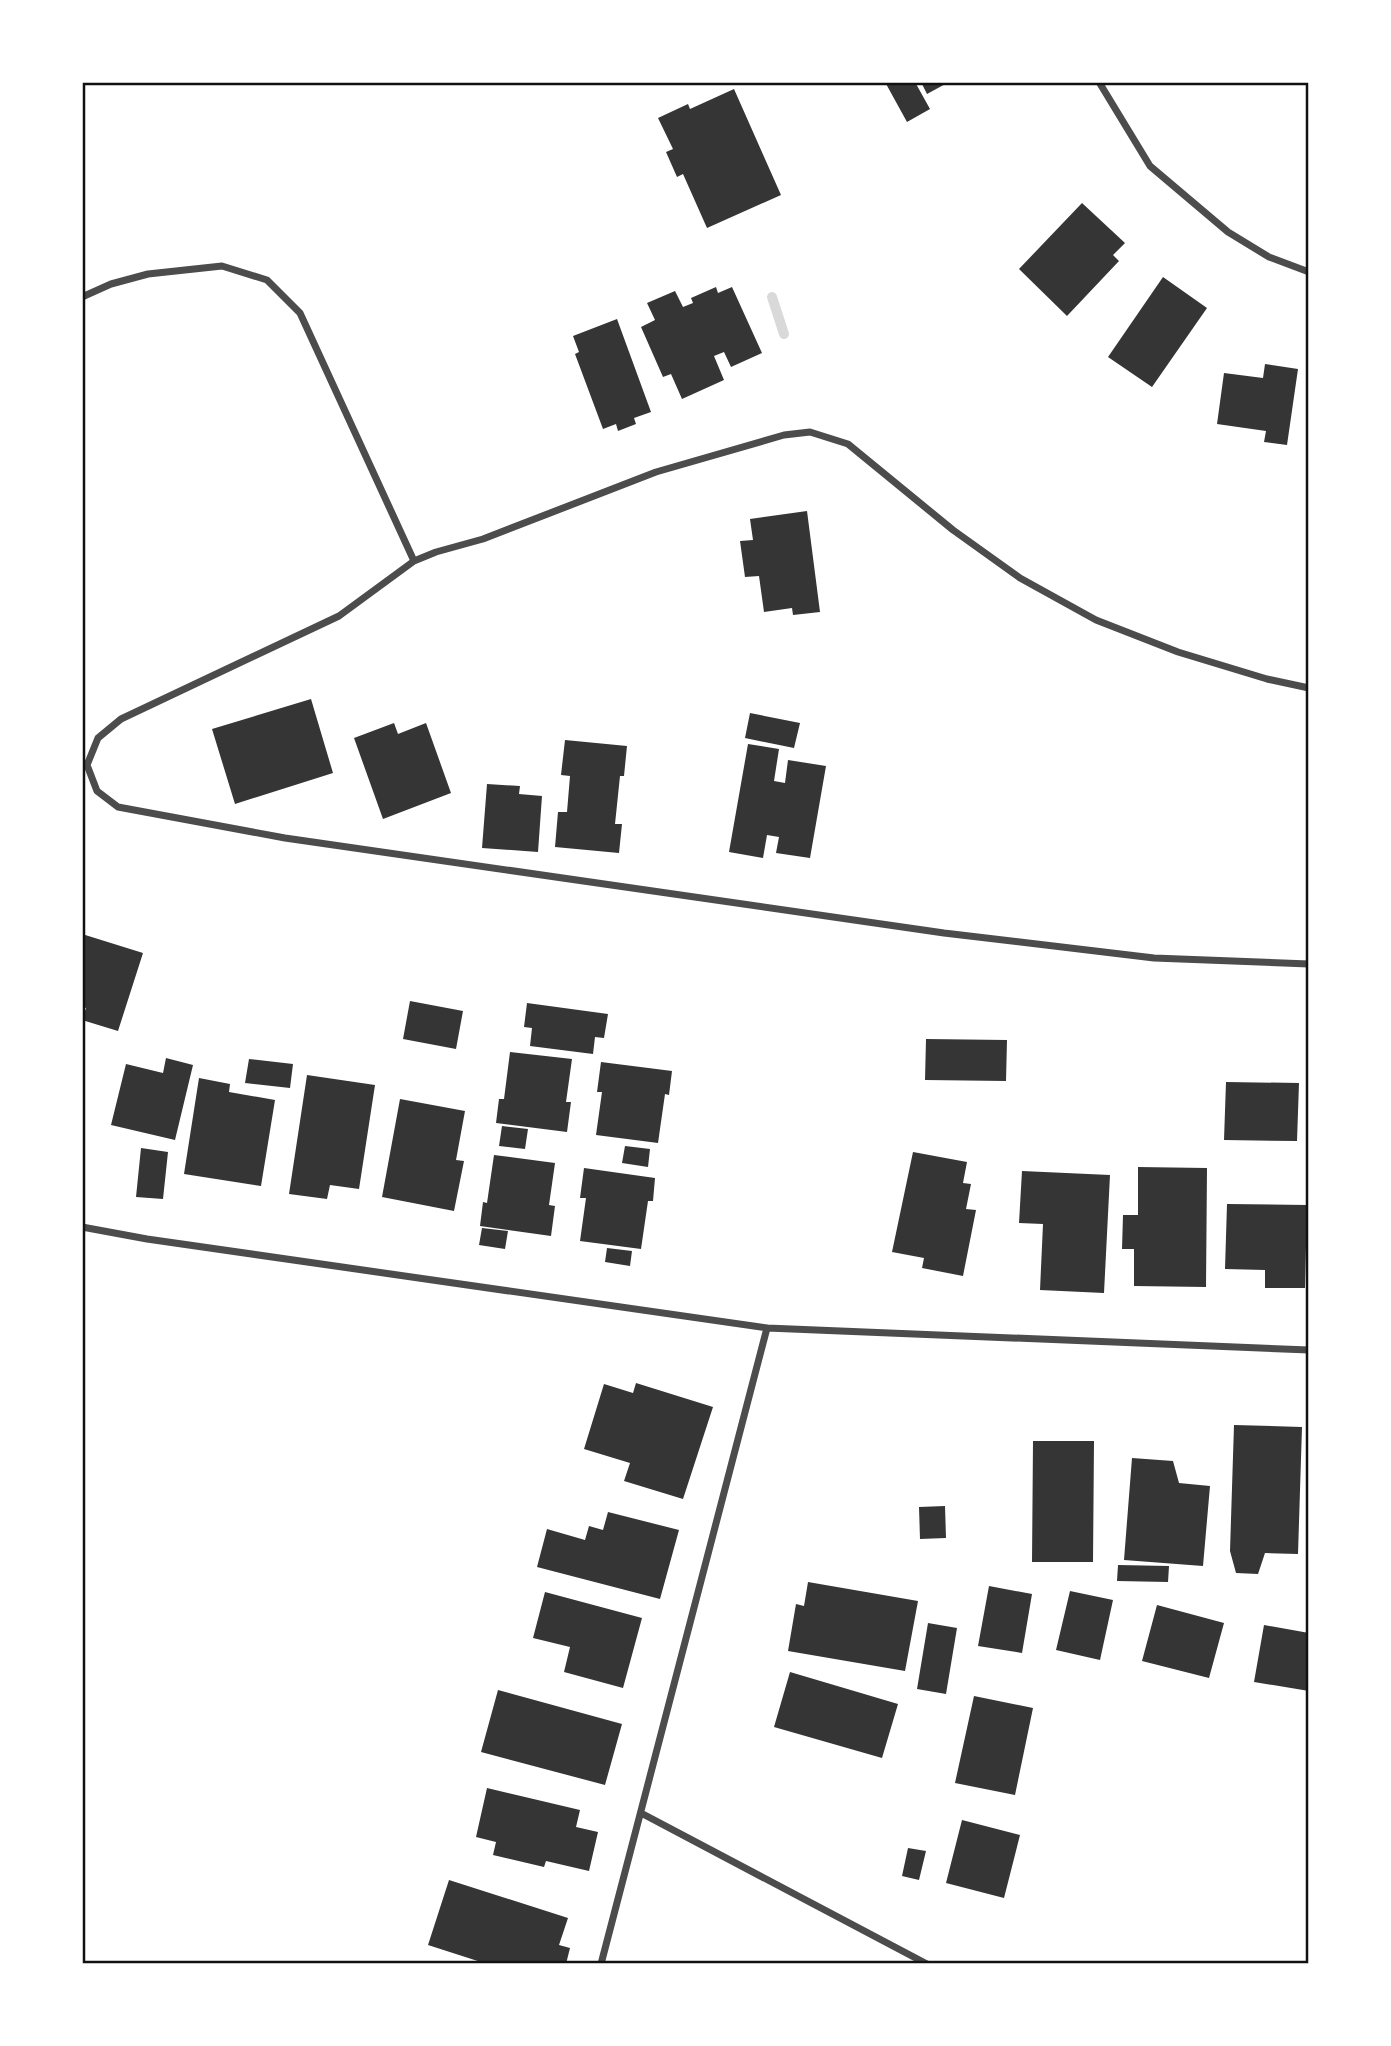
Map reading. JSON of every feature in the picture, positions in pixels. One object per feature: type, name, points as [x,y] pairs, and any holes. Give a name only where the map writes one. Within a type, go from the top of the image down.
[{"type":"street","points":[[1099,82],[1150,166],[1227,232],[1269,257],[1309,272]]},
{"type":"street","points":[[82,297],[111,284],[148,274],[222,266],[267,280],[300,313],[414,561]]},
{"type":"street","points":[[1309,688],[1267,679],[1178,652],[1096,620],[1020,578],[953,530],[848,443],[810,432],[784,435],[656,472],[482,539],[414,561],[340,617],[121,719],[98,738],[87,765],[97,791],[118,807],[285,838],[903,927],[1154,958],[1309,964]]},
{"type":"street","points":[[82,1227],[161,1241],[767,1328],[1309,1350]]},
{"type":"street","points":[[601,1964],[767,1328]]},
{"type":"street","points":[[641,1813],[927,1964]]},
{"type":"building","points":[[885,82],[915,82],[930,109],[907,122]]},
{"type":"building","points":[[921,82],[949,82],[927,94]]},
{"type":"building","points":[[734,89],[781,195],[707,228],[683,174],[677,177],[666,152],[673,149],[658,118],[688,104],[690,109]]},
{"type":"building","points":[[1082,203],[1125,243],[1113,255],[1119,261],[1067,316],[1019,269]]},
{"type":"building","points":[[1163,277],[1207,308],[1152,387],[1108,357]]},
{"type":"building","points":[[716,287],[718,293],[732,287],[762,353],[731,367],[724,352],[714,356],[724,380],[682,399],[671,374],[663,377],[641,327],[655,320],[647,303],[675,291],[683,307],[693,303],[691,298]]},
{"type":"building","points":[[617,319],[651,412],[634,418],[636,424],[618,431],[616,424],[603,429],[575,354],[579,352],[573,336]]},
{"type":"building","points":[[1265,364],[1298,369],[1287,445],[1264,442],[1266,431],[1217,424],[1224,373],[1263,378]]},
{"type":"building","points":[[807,511],[820,612],[793,615],[792,608],[764,612],[759,576],[745,577],[740,541],[753,540],[750,519]]},
{"type":"building","points":[[311,699],[333,773],[235,804],[212,729]]},
{"type":"building","points":[[750,713],[800,723],[794,748],[745,738]]},
{"type":"building","points":[[394,723],[398,734],[426,723],[451,793],[383,819],[354,738]]},
{"type":"building","points":[[565,740],[627,746],[624,776],[620,776],[615,824],[622,824],[619,853],[555,847],[558,812],[567,812],[570,776],[561,775]]},
{"type":"building","points":[[748,744],[779,749],[774,781],[785,783],[788,760],[826,766],[810,858],[776,853],[779,837],[767,835],[763,858],[729,852]]},
{"type":"building","points":[[487,784],[520,786],[519,794],[542,796],[538,852],[482,848]]},
{"type":"building","points":[[82,934],[143,953],[118,1031],[82,1020],[86,1008],[82,1007]]},
{"type":"building","points":[[410,1001],[463,1011],[456,1049],[403,1039]]},
{"type":"building","points":[[527,1003],[608,1014],[604,1038],[595,1037],[593,1054],[530,1046],[532,1028],[524,1027]]},
{"type":"building","points":[[926,1039],[1007,1040],[1006,1081],[925,1080]]},
{"type":"building","points":[[510,1052],[572,1059],[566,1102],[571,1102],[567,1132],[496,1123],[499,1099],[504,1099]]},
{"type":"building","points":[[166,1058],[193,1065],[175,1140],[111,1125],[126,1064],[163,1073]]},
{"type":"building","points":[[249,1059],[293,1064],[290,1088],[245,1083]]},
{"type":"building","points":[[601,1062],[672,1071],[669,1095],[665,1094],[658,1143],[596,1135],[602,1092],[597,1092]]},
{"type":"building","points":[[307,1075],[375,1085],[359,1189],[330,1185],[327,1199],[289,1194]]},
{"type":"building","points":[[199,1078],[230,1084],[229,1092],[275,1100],[261,1186],[184,1174]]},
{"type":"building","points":[[1226,1082],[1299,1083],[1297,1141],[1224,1140]]},
{"type":"building","points":[[400,1099],[465,1111],[456,1160],[464,1161],[454,1211],[382,1197]]},
{"type":"building","points":[[502,1126],[528,1129],[525,1149],[499,1146]]},
{"type":"building","points":[[625,1146],[650,1149],[648,1167],[622,1163]]},
{"type":"building","points":[[141,1148],[168,1152],[163,1199],[136,1197]]},
{"type":"building","points":[[913,1152],[967,1162],[963,1183],[971,1184],[966,1209],[976,1210],[963,1276],[922,1268],[924,1258],[892,1252]]},
{"type":"building","points":[[494,1155],[555,1163],[549,1205],[555,1206],[551,1236],[480,1226],[483,1202],[487,1203]]},
{"type":"building","points":[[1138,1167],[1207,1168],[1206,1287],[1134,1286],[1134,1249],[1122,1249],[1123,1215],[1138,1215]]},
{"type":"building","points":[[584,1168],[655,1178],[653,1201],[648,1201],[641,1249],[580,1241],[586,1198],[580,1198]]},
{"type":"building","points":[[1022,1171],[1110,1175],[1104,1293],[1040,1290],[1043,1224],[1019,1223]]},
{"type":"building","points":[[1227,1204],[1307,1205],[1305,1288],[1265,1288],[1265,1270],[1225,1269]]},
{"type":"building","points":[[482,1228],[508,1231],[505,1249],[479,1245]]},
{"type":"building","points":[[607,1248],[632,1251],[630,1266],[605,1262]]},
{"type":"building","points":[[636,1383],[713,1407],[683,1499],[624,1481],[630,1463],[584,1449],[604,1384],[633,1393]]},
{"type":"building","points":[[1234,1425],[1302,1427],[1298,1554],[1265,1553],[1258,1574],[1236,1573],[1230,1551]]},
{"type":"building","points":[[1033,1441],[1094,1441],[1093,1562],[1032,1562]]},
{"type":"building","points":[[1132,1458],[1173,1461],[1179,1483],[1210,1486],[1203,1566],[1124,1560]]},
{"type":"building","points":[[945,1506],[946,1538],[920,1539],[919,1507]]},
{"type":"building","points":[[608,1512],[679,1530],[660,1599],[537,1567],[547,1529],[585,1540],[589,1526],[603,1530]]},
{"type":"building","points":[[1118,1565],[1169,1566],[1168,1582],[1117,1581]]},
{"type":"building","points":[[808,1582],[918,1601],[905,1671],[788,1651],[796,1604],[804,1606]]},
{"type":"building","points":[[989,1586],[1032,1594],[1022,1653],[978,1646]]},
{"type":"building","points":[[1070,1591],[1113,1600],[1100,1660],[1056,1650]]},
{"type":"building","points":[[545,1592],[642,1618],[623,1688],[564,1672],[570,1647],[533,1638]]},
{"type":"building","points":[[1157,1605],[1224,1623],[1209,1678],[1142,1661]]},
{"type":"building","points":[[928,1623],[957,1628],[946,1694],[917,1689]]},
{"type":"building","points":[[1264,1625],[1309,1633],[1309,1691],[1254,1682]]},
{"type":"building","points":[[790,1672],[898,1704],[882,1758],[774,1727]]},
{"type":"building","points":[[498,1690],[622,1724],[605,1785],[481,1752]]},
{"type":"building","points":[[974,1696],[1033,1708],[1015,1795],[955,1783]]},
{"type":"building","points":[[487,1788],[580,1810],[576,1827],[598,1832],[589,1871],[546,1861],[544,1867],[493,1855],[496,1842],[476,1837]]},
{"type":"building","points":[[962,1820],[1020,1835],[1004,1898],[946,1883]]},
{"type":"building","points":[[908,1848],[926,1851],[919,1880],[902,1876]]},
{"type":"building","points":[[449,1880],[568,1918],[559,1945],[570,1948],[566,1964],[487,1964],[428,1945]]},
{"type":"waterway","points":[[772,297],[784,334]]}]
